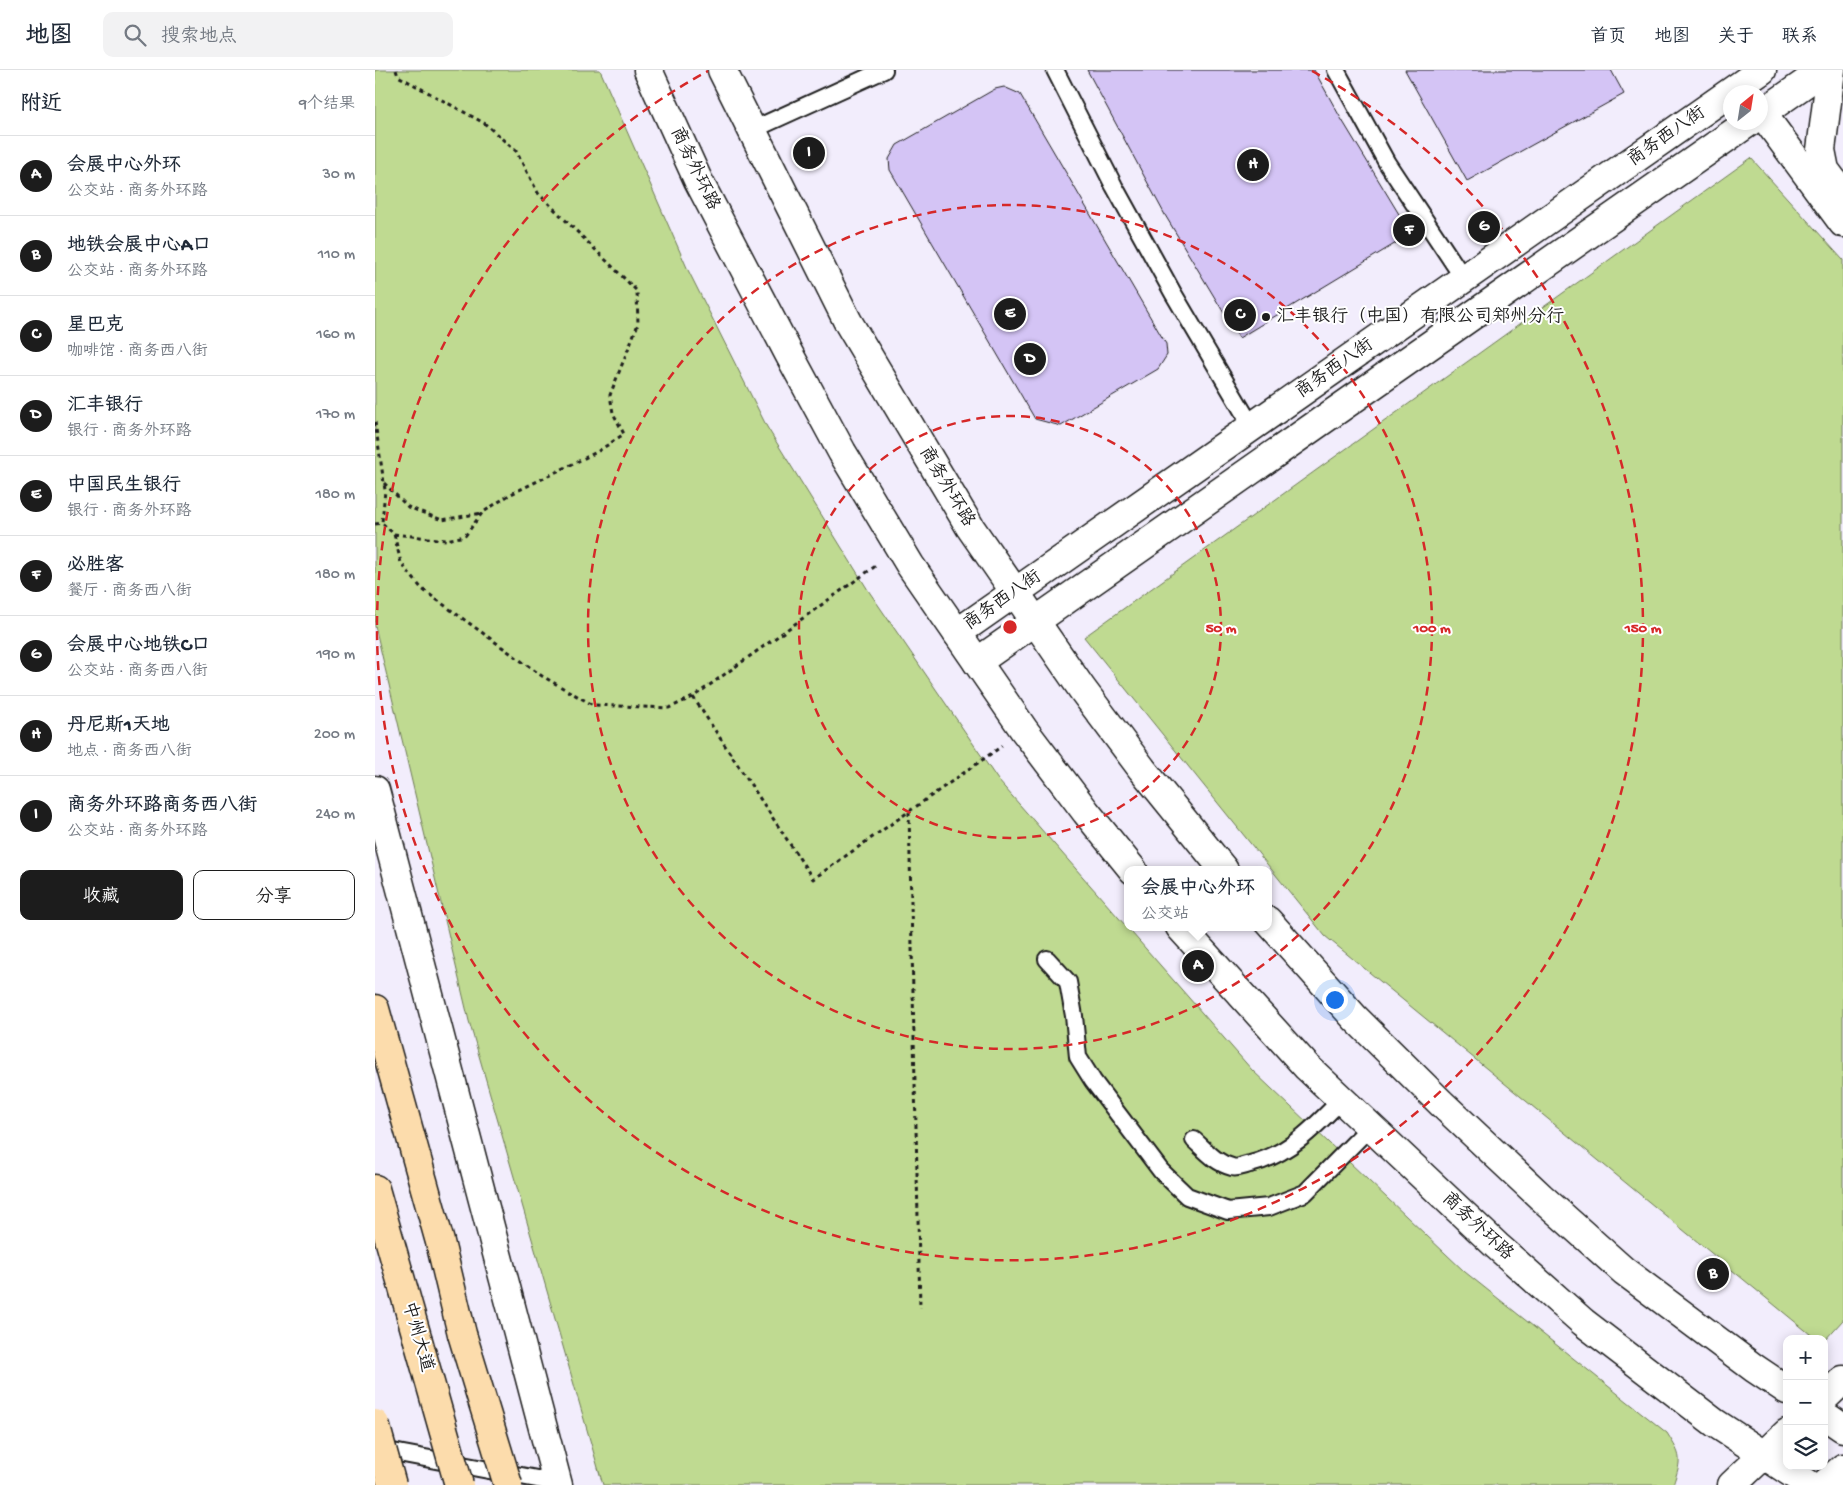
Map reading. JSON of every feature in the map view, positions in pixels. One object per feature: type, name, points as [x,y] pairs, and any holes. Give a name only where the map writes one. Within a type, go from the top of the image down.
[{"type":"highway","points":[[375,1009],[440,1242],[463,1334],[508,1485]]},
{"type":"highway","name":"中州大道","points":[[375,1189],[459,1485]]},
{"type":"highway","points":[[375,1424],[392,1485]]},
{"type":"street","name":"商务外环路","points":[[648,70],[698,180],[785,346],[842,452],[900,549],[1024,730],[1130,866]]},
{"type":"street","name":"商务外环路","points":[[722,70],[848,322],[970,527],[1082,689],[1142,769],[1221,866]]},
{"type":"street","name":"商务西八街","points":[[1768,92],[1824,70]]},
{"type":"street","points":[[1831,70],[1821,150],[1825,170],[1843,194]]},
{"type":"street","points":[[1836,70],[1843,80]]},
{"type":"street","name":"商务西八街","points":[[957,633],[1464,278],[1723,116]]},
{"type":"street","name":"商务西八街","points":[[977,662],[1723,119]]},
{"type":"street","points":[[1768,120],[1843,223]]},
{"type":"street","points":[[375,790],[558,1484]]},
{"type":"street","points":[[1272,925],[1355,1018],[1441,1103],[1541,1197],[1625,1271],[1754,1368],[1783,1387]]},
{"type":"street","name":"商务外环路","points":[[1184,931],[1307,1067],[1497,1246],[1583,1322],[1715,1423],[1810,1485]]},
{"type":"street","points":[[1828,1394],[1843,1380]]},
{"type":"street","points":[[1828,1418],[1843,1428]]},
{"type":"street","points":[[1732,1485],[1783,1437]]},
{"type":"street","points":[[1824,1485],[1843,1468]]},
{"type":"lane","points":[[752,130],[884,70]]},
{"type":"lane","points":[[1055,70],[1114,186],[1173,293],[1252,426]]},
{"type":"lane","points":[[1336,70],[1387,163],[1464,278]]},
{"type":"lane","points":[[1047,959],[1068,982],[1078,1057],[1093,1081],[1161,1171],[1187,1196],[1227,1211],[1269,1207],[1305,1193],[1370,1127]]},
{"type":"lane","points":[[1194,1140],[1214,1160],[1233,1168],[1263,1161],[1288,1149],[1321,1121],[1341,1100]]},
{"type":"lane","points":[[375,1448],[558,1484]]},
{"type":"path","points":[[394,534],[446,540],[465,536],[482,513],[509,495],[597,452],[624,434],[613,413],[610,395],[639,324],[637,291],[538,193],[516,151],[484,122],[398,76],[396,70]]},
{"type":"path","points":[[375,422],[385,490],[382,523]]},
{"type":"path","points":[[384,482],[408,507],[442,520],[482,513]]},
{"type":"path","points":[[382,523],[394,534],[401,563],[422,589],[542,676],[593,705],[669,708],[693,697],[900,549]]},
{"type":"path","points":[[375,524],[382,523]]},
{"type":"path","points":[[693,697],[813,879],[1024,730]]},
{"type":"path","points":[[909,812],[920,1308]]},
{"type":"green space","points":[[375,70],[600,70],[688,270],[767,427],[868,590],[998,780],[1124,924],[1124,931],[1130,931],[1252,1070],[1465,1272],[1667,1433],[1676,1447],[1679,1458],[1673,1485],[603,1485],[469,1021],[375,626]]},
{"type":"green space","points":[[1751,158],[1843,260],[1843,1320],[1828,1337],[1828,1335],[1811,1335],[1325,936],[1272,870],[1272,866],[1269,866],[1084,637]]},
{"type":"building","points":[[1087,70],[1314,70],[1411,234],[1239,338],[1165,215]]},
{"type":"building","points":[[1405,70],[1611,70],[1624,94],[1467,181]]},
{"type":"building","points":[[1004,87],[1020,94],[1166,344],[1167,355],[1158,369],[1061,426],[1035,419],[890,170],[889,159],[897,145],[995,89]]},
{"type":"place","name":"商务外环路商务西八街","points":[[809,153]]},
{"type":"place","name":"丹尼斯1天地","points":[[1253,165]]},
{"type":"place","name":"会展中心地铁C口","points":[[1484,227]]},
{"type":"place","name":"必胜客","points":[[1409,230]]},
{"type":"place","name":"中国民生银行","points":[[1010,314]]},
{"type":"place","name":"星巴克","points":[[1240,315]]},
{"type":"place","name":"汇丰银行（中国）有限公司郑州分行","points":[[1266,317]]},
{"type":"place","name":"汇丰银行","points":[[1030,359]]},
{"type":"place","name":"会展中心外环","points":[[1198,966]]},
{"type":"place","name":"地铁会展中心A口","points":[[1713,1274]]}]
